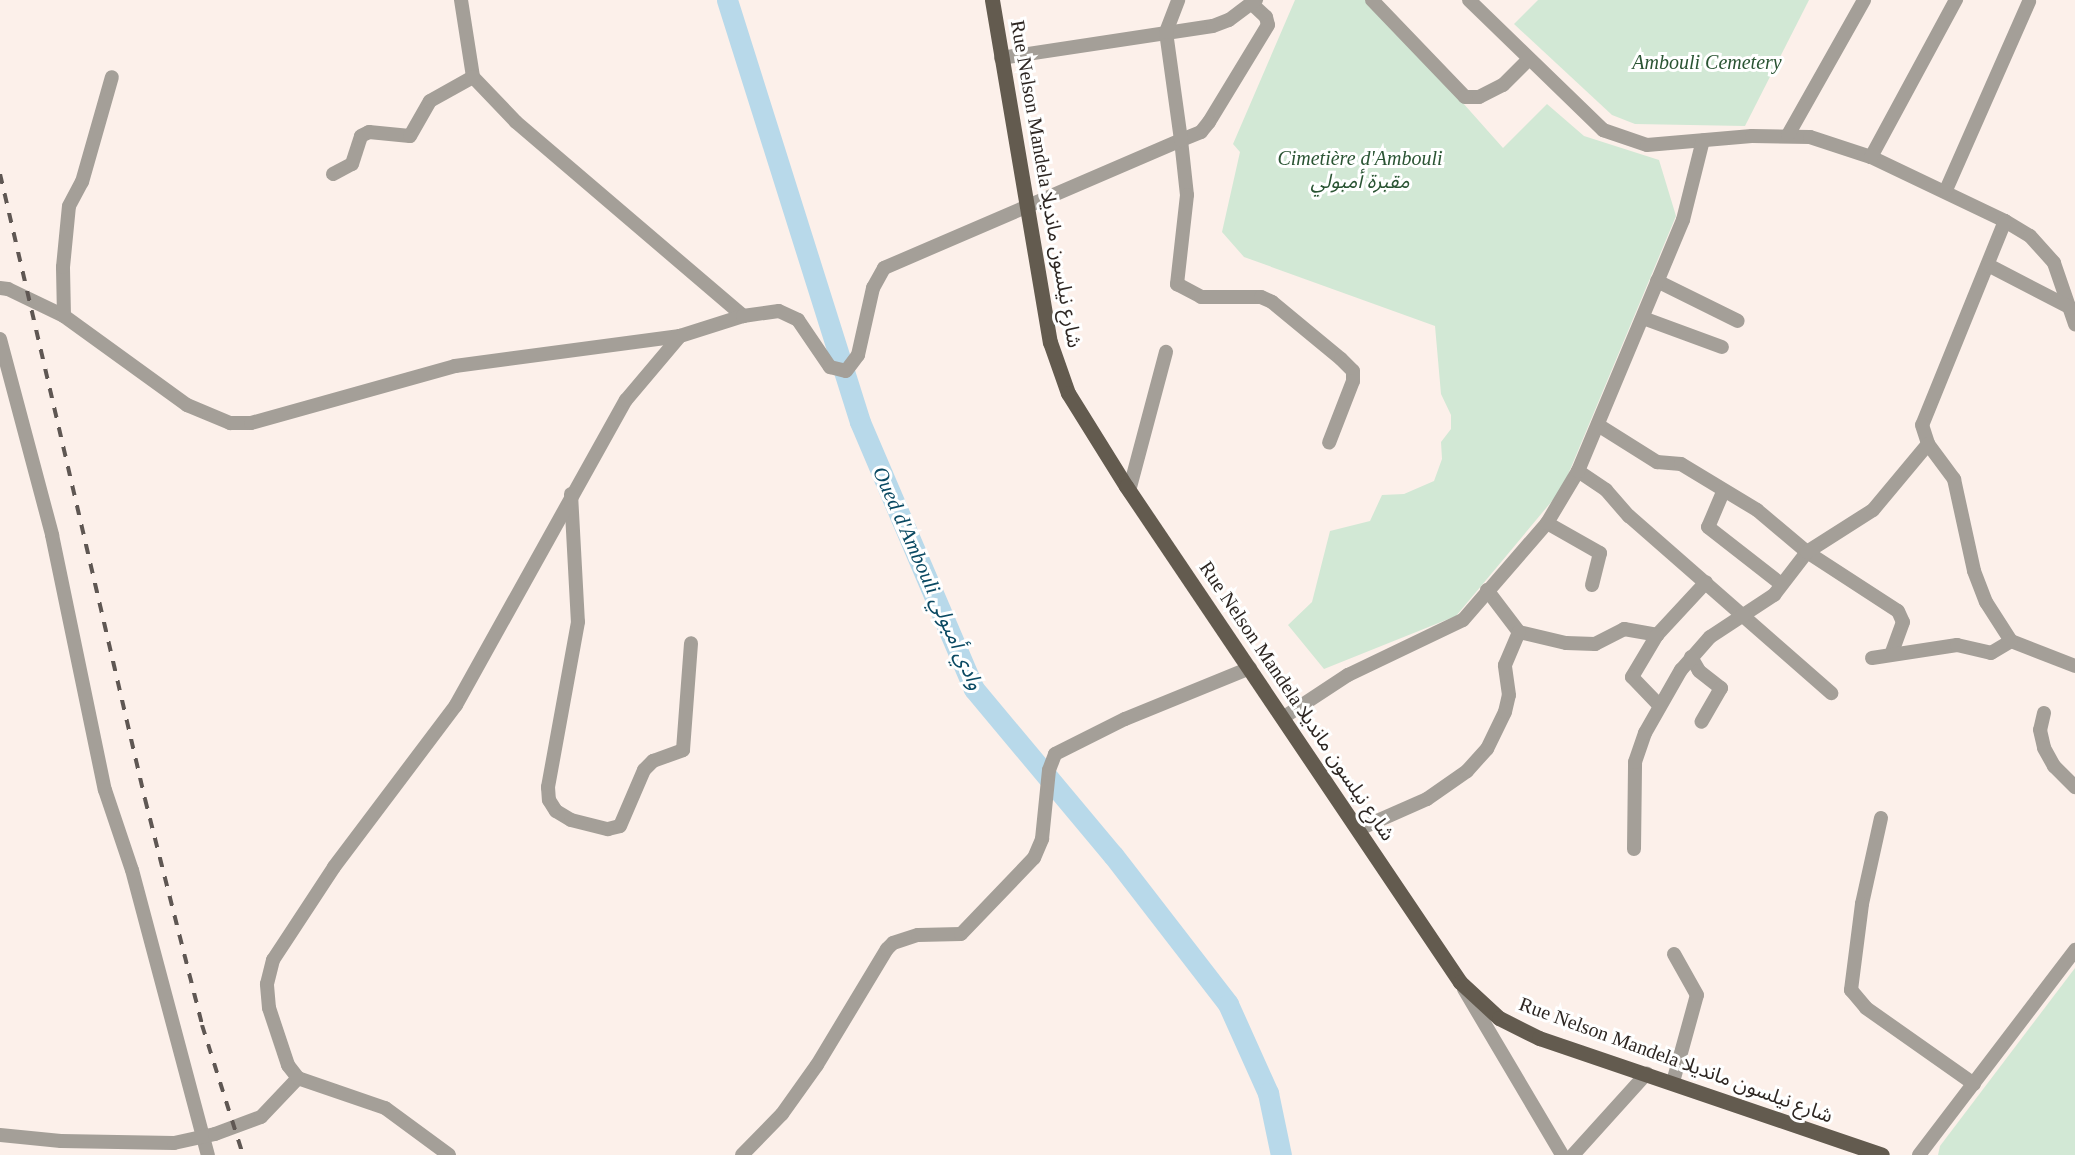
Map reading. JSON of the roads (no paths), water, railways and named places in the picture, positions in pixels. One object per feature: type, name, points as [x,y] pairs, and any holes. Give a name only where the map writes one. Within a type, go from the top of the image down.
[{"type":"main road","name":"Rue Nelson Mandela شارع نيلسون مانديلا","points":[[992,0],[1050,342],[1068,393],[1130,491],[1460,982],[1516,1028],[1882,1155]]},
{"type":"street","points":[[461,0],[473,77],[516,122],[743,316]]},
{"type":"street","points":[[1178,0],[1166,32],[1187,195],[1177,284],[1201,297],[1261,297],[1272,302],[1341,358],[1353,371],[1353,381],[1329,443]]},
{"type":"street","points":[[1372,0],[1465,98],[1479,97],[1503,85],[1528,60]]},
{"type":"street","points":[[1469,0],[1528,60],[1603,130],[1647,145],[1788,135],[1810,137],[1872,157],[1946,190],[2005,221],[2044,248],[2062,278],[2075,324]]},
{"type":"street","points":[[1788,135],[1864,0]]},
{"type":"street","points":[[1872,157],[1956,0]]},
{"type":"street","points":[[0,288],[8,289],[64,316],[187,405],[230,423],[251,423],[455,366],[680,336],[743,316],[789,312],[830,367],[846,371],[858,355],[873,288],[884,268],[1026,204],[1181,140],[1193,138],[1209,122],[1268,25],[1266,17],[1254,2],[1213,26],[1001,58]]},
{"type":"street","points":[[1946,190],[2029,2]]},
{"type":"street","points":[[64,316],[63,267],[69,206],[82,182],[112,77]]},
{"type":"street","points":[[333,174],[352,164],[361,136],[369,132],[410,136],[430,100],[473,77]]},
{"type":"street","points":[[1284,717],[1348,675],[1447,630],[1462,620],[1547,523],[1578,471],[1683,220],[1703,140]]},
{"type":"street","points":[[2005,221],[1922,425],[1928,444],[1954,479],[1979,586],[2011,641],[2075,666]]},
{"type":"street","points":[[1988,265],[2071,308]]},
{"type":"street","points":[[1657,281],[1738,321]]},
{"type":"street","points":[[1643,318],[1722,346]]},
{"type":"street","points":[[449,1155],[385,1108],[298,1078],[288,1065],[269,1008],[267,984],[273,960],[334,867],[481,666],[571,494],[626,400],[680,336]]},
{"type":"street","points":[[0,339],[52,535],[105,790],[132,870],[201,1137],[208,1155]]},
{"type":"street","points":[[1130,491],[1166,352]]},
{"type":"street","points":[[1598,425],[1657,462],[1681,464],[1723,492],[1757,510],[1807,552],[1903,616],[1892,652]]},
{"type":"street","points":[[1634,849],[1635,762],[1659,705],[1691,657],[1710,637],[1774,596],[1807,552],[1873,510],[1928,444]]},
{"type":"street","points":[[1578,471],[1606,490],[1629,516],[1831,693]]},
{"type":"street","points":[[1723,492],[1708,527],[1781,584]]},
{"type":"street","points":[[571,494],[578,622],[548,787],[549,800],[556,811],[571,819],[608,829],[620,826],[644,770],[652,761],[683,750],[691,643]]},
{"type":"street","points":[[1547,523],[1600,553],[1592,585]]},
{"type":"street","points":[[1659,705],[1632,677],[1657,635],[1706,582]]},
{"type":"street","points":[[1487,591],[1519,632],[1595,644],[1624,629],[1657,635]]},
{"type":"street","points":[[1359,829],[1427,799],[1467,771],[1487,749],[1506,712],[1506,665],[1519,632]]},
{"type":"street","points":[[1872,658],[1892,652],[1957,645],[1990,652],[2011,641]]},
{"type":"street","points":[[1691,657],[1700,671],[1721,688],[1701,722]]},
{"type":"street","points":[[742,1155],[782,1114],[800,1090],[861,997],[887,949],[893,943],[918,935],[961,934],[1034,858],[1042,839],[1049,770],[1055,754],[1125,719],[1250,668]]},
{"type":"street","points":[[2044,713],[2040,730],[2044,748],[2054,766],[2075,787]]},
{"type":"street","points":[[1881,818],[1862,904],[1851,990],[1866,1008],[1974,1084]]},
{"type":"street","points":[[1919,1155],[2075,950]]},
{"type":"street","points":[[1673,1082],[1696,995],[1674,954]]},
{"type":"street","points":[[1460,982],[1507,1067],[1562,1155]]},
{"type":"street","points":[[1573,1155],[1647,1073]]},
{"type":"street","points":[[0,1135],[61,1141],[174,1143],[201,1137],[261,1117],[298,1078]]},
{"type":"waterway","name":"Oued d'Ambouli وادي أمبولي","points":[[727,0],[860,422],[974,689],[1113,855],[1228,1004],[1268,1093],[1281,1155]]},
{"type":"railway","points":[[0,174],[145,799],[202,1025],[243,1155]]},
{"type":"park label","name":"Ambouli Cemetery","points":[[1707,62]]},
{"type":"park label","name":"Cimetière d'Ambouli مقبرة أمبولي","points":[[1360,170]]}]
